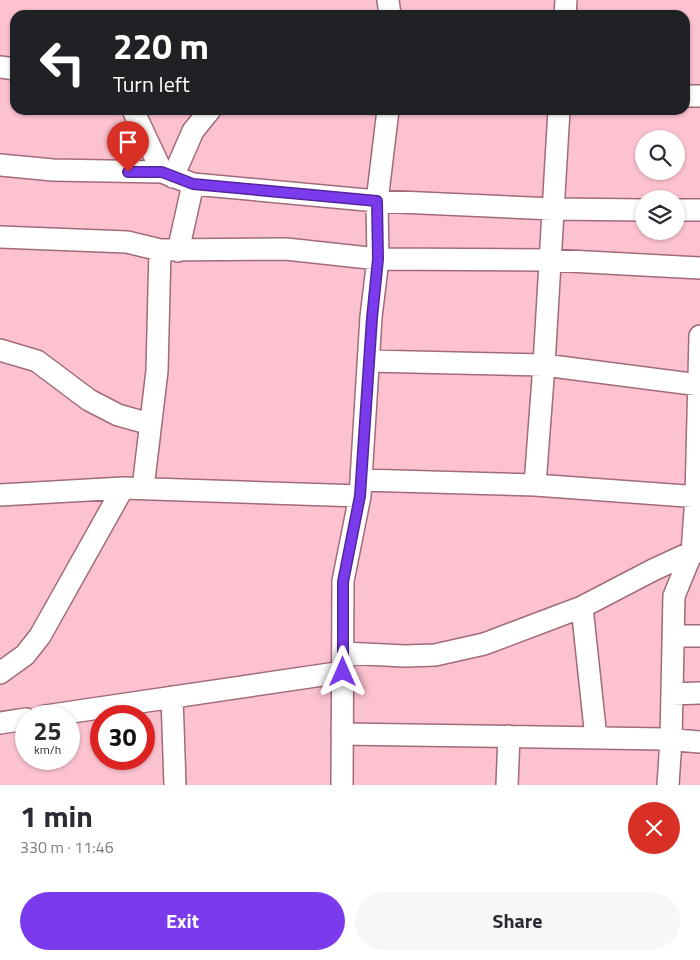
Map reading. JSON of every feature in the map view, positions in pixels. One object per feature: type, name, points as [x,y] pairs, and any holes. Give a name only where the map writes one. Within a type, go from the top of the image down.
[{"type":"street","points":[[136,115],[167,174]]},
{"type":"street","points":[[167,174],[193,131],[206,115]]},
{"type":"street","points":[[342,785],[343,582],[360,488],[368,361],[378,259],[377,201],[387,115]]},
{"type":"street","points":[[534,485],[544,365],[559,115]]},
{"type":"street","points":[[0,165],[53,170],[167,174],[193,184],[377,201],[553,209],[635,210]]},
{"type":"street","points":[[0,673],[25,655],[40,636],[133,488],[150,424],[169,250],[193,184]]},
{"type":"street","points":[[685,210],[700,210]]},
{"type":"street","points":[[0,237],[127,242],[169,250],[286,249],[378,259],[550,260],[700,268]]},
{"type":"street","points":[[668,785],[671,740],[674,596],[696,552],[700,336]]},
{"type":"street","points":[[0,350],[37,361],[88,400],[118,416],[150,424]]},
{"type":"street","points":[[368,361],[544,365],[699,384]]},
{"type":"street","points":[[0,495],[133,488],[360,488],[534,485],[698,497]]},
{"type":"street","points":[[80,711],[172,697],[343,663],[405,656],[435,655],[484,644],[582,607],[653,570],[696,552]]},
{"type":"street","points":[[582,607],[596,738]]},
{"type":"street","points":[[673,636],[700,636]]},
{"type":"street","points":[[672,694],[700,693]]},
{"type":"street","points":[[172,697],[175,785]]},
{"type":"street","points":[[0,723],[15,721]]},
{"type":"street","points":[[342,734],[509,736],[700,742]]},
{"type":"street","points":[[507,785],[509,736]]},
{"type":"route","points":[[128,172],[162,172],[193,184],[377,201],[378,259],[372,318],[360,496],[343,582],[343,672]]}]
